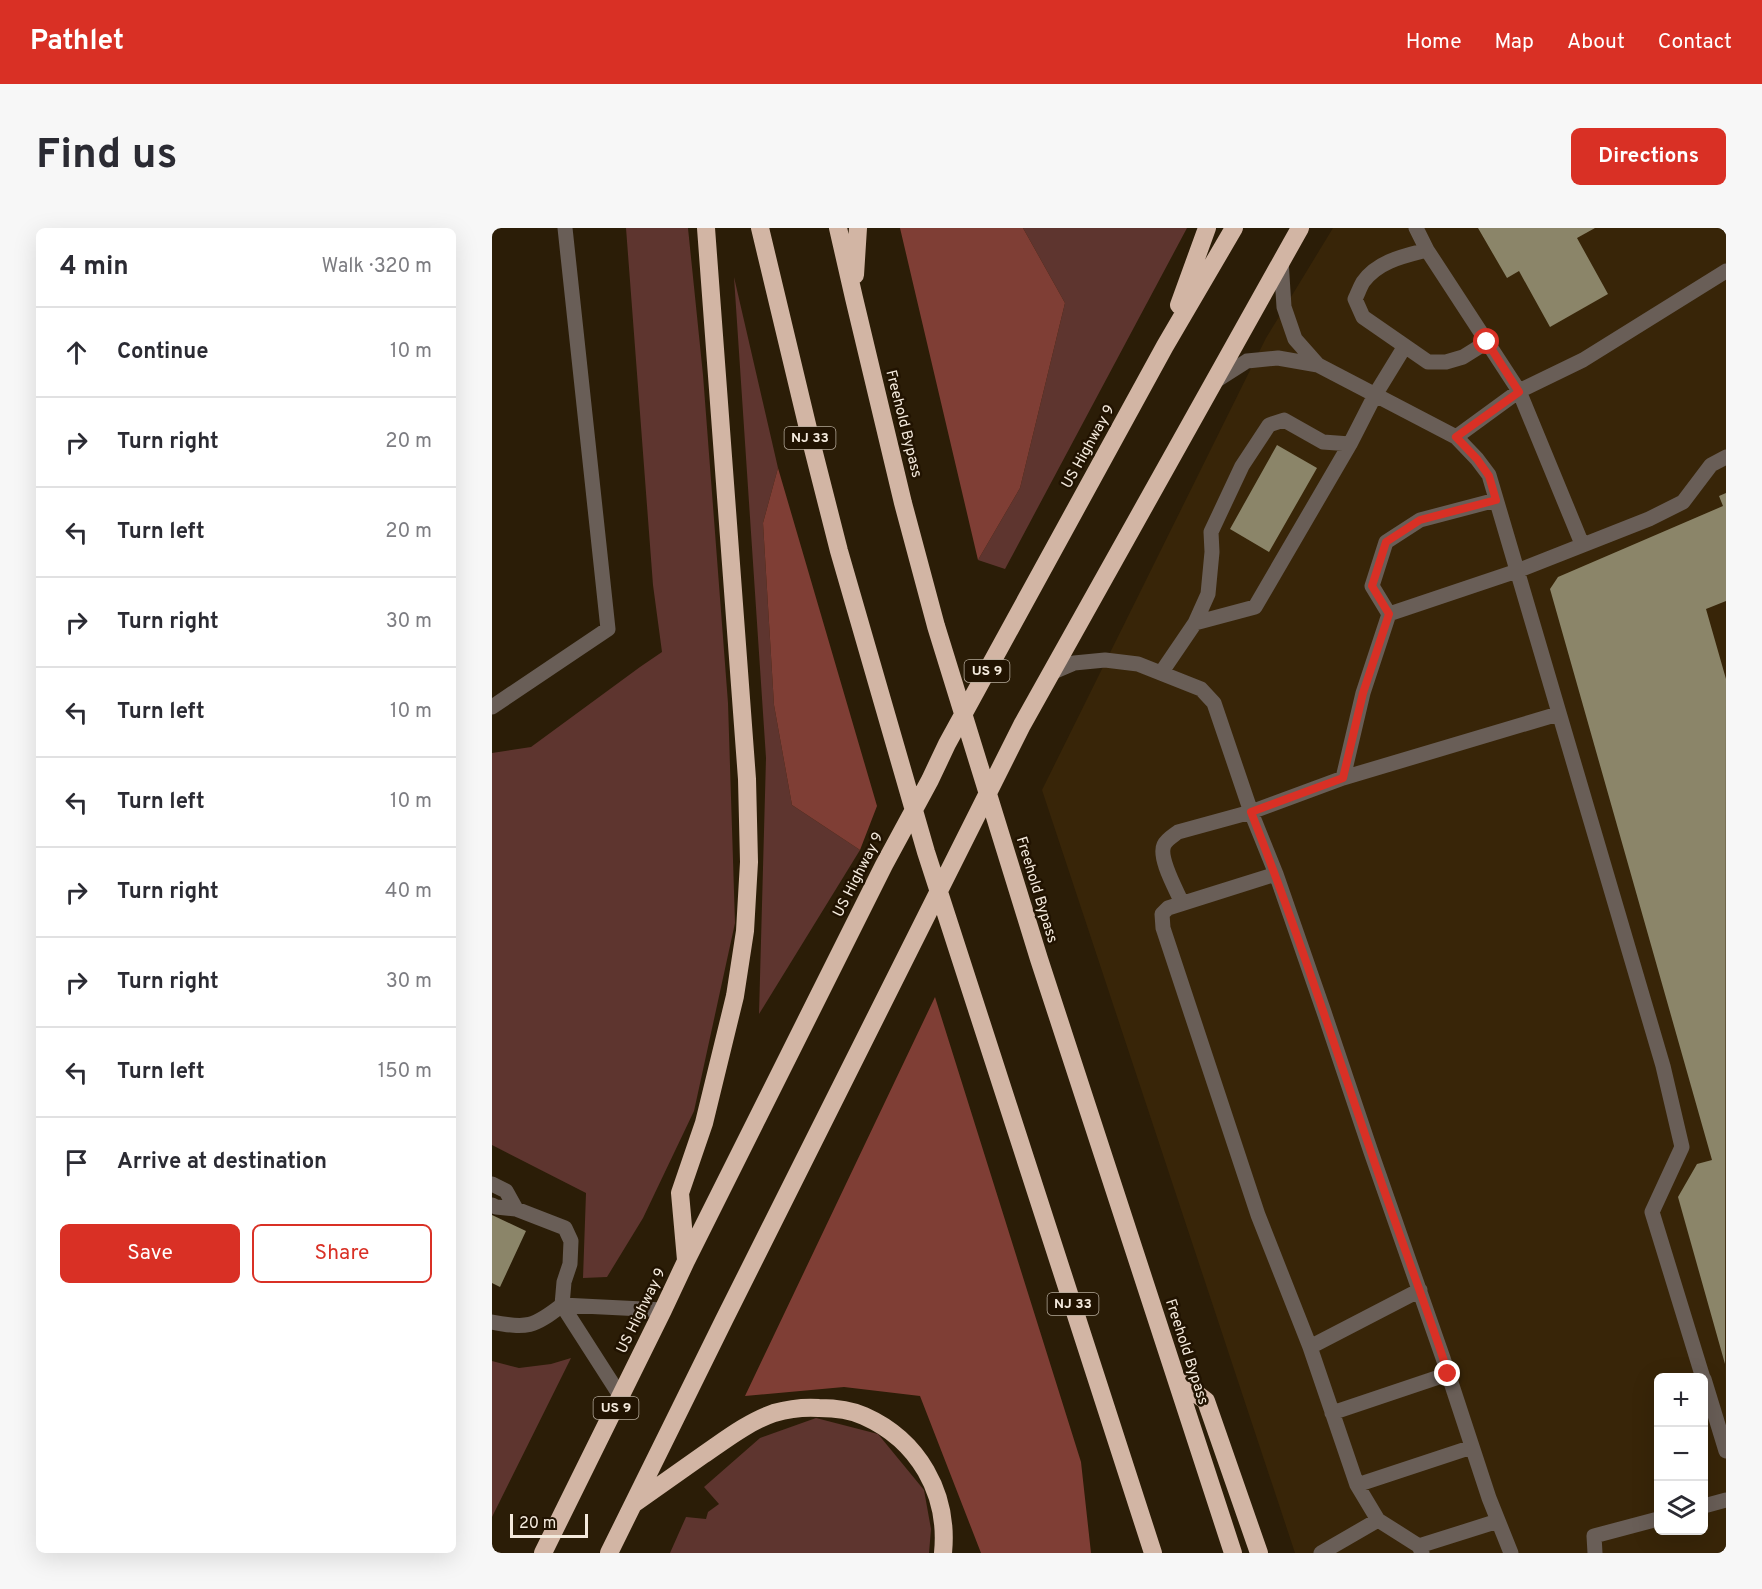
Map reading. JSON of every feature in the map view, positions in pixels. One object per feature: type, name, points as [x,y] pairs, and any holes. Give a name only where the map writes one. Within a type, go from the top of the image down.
[{"type":"highway","points":[[686,1261],[680,1193],[704,1123],[735,996],[745,931],[749,862],[747,779],[705,228]]},
{"type":"highway","name":"NJ 33","points":[[760,228],[811,441],[866,646],[926,852],[1153,1553]]},
{"type":"highway","name":"Freehold Bypass","points":[[838,228],[903,503],[936,626],[1039,959],[1233,1553]]},
{"type":"highway","points":[[854,298],[858,228]]},
{"type":"highway","points":[[1165,346],[1207,228]]},
{"type":"highway","name":"US Highway 9","points":[[543,1553],[873,886],[947,744],[1165,346],[1234,228]]},
{"type":"highway","points":[[609,1553],[723,1320],[1022,725],[1300,228]]},
{"type":"highway","points":[[1176,1378],[1206,1401],[1259,1553]]},
{"type":"highway","points":[[634,1504],[714,1447],[758,1420],[776,1413],[805,1407],[832,1408],[862,1414],[892,1431],[911,1449],[935,1489],[942,1515],[943,1553]]},
{"type":"lane","points":[[492,707],[608,629],[565,228]]},
{"type":"lane","points":[[1416,228],[1426,250],[1519,392],[1582,544]]},
{"type":"lane","points":[[1426,250],[1394,259],[1377,268],[1364,281],[1355,299],[1363,317],[1428,362],[1446,362],[1463,357],[1487,342]]},
{"type":"lane","points":[[1281,260],[1284,307],[1295,339],[1318,365]]},
{"type":"lane","points":[[1456,437],[1519,392],[1583,360],[1726,271]]},
{"type":"lane","points":[[1195,623],[1255,607],[1405,346]]},
{"type":"lane","points":[[1214,382],[1247,361],[1278,358],[1318,365],[1456,437],[1477,459],[1489,476],[1663,1066],[1682,1147],[1652,1212],[1701,1373]]},
{"type":"lane","points":[[1161,673],[1195,623],[1208,594],[1212,552],[1211,532],[1242,466],[1269,425],[1284,420],[1323,442],[1350,444]]},
{"type":"lane","points":[[1389,614],[1517,571],[1648,519],[1683,502],[1711,465],[1726,458]]},
{"type":"lane","points":[[1343,778],[1363,693],[1389,614],[1372,586],[1386,542],[1420,520],[1496,500]]},
{"type":"lane","points":[[1053,672],[1074,663],[1105,660],[1138,664],[1201,689],[1214,704],[1251,812],[1276,874],[1472,1447],[1511,1553]]},
{"type":"lane","points":[[1182,903],[1163,858],[1163,846],[1178,832],[1251,812],[1343,778],[1558,714]]},
{"type":"lane","points":[[1276,874],[1182,903],[1168,908],[1162,914],[1163,928],[1258,1215],[1310,1347],[1357,1485],[1378,1520],[1421,1549],[1498,1521]]},
{"type":"lane","points":[[492,1184],[506,1191],[516,1209]]},
{"type":"lane","points":[[492,1205],[516,1209],[565,1228],[571,1241],[570,1264],[564,1282],[562,1305],[621,1397]]},
{"type":"lane","points":[[1310,1347],[1420,1290]]},
{"type":"lane","points":[[492,1308],[496,1322],[512,1326],[531,1325],[547,1317],[562,1305],[663,1310]]},
{"type":"lane","points":[[1332,1413],[1448,1374]]},
{"type":"lane","points":[[1708,1394],[1726,1451]]},
{"type":"lane","points":[[1357,1485],[1472,1447]]},
{"type":"lane","points":[[1708,1505],[1726,1500]]},
{"type":"lane","points":[[1595,1553],[1594,1536],[1654,1519]]},
{"type":"lane","points":[[1321,1553],[1378,1520]]},
{"type":"shaded area","points":[[626,228],[688,228],[703,375],[728,703],[735,923],[694,1111],[643,1218],[607,1277],[583,1278],[586,1193],[492,1145],[492,753],[531,747],[662,652],[653,585]]},
{"type":"shaded area","points":[[900,228],[1023,228],[1065,303],[1020,488],[978,560]]},
{"type":"shaded area","points":[[1023,228],[1187,228],[1005,569],[978,560],[1020,488],[1065,303]]},
{"type":"shaded area","points":[[1333,228],[1726,228],[1726,1553],[1295,1553],[1042,790],[1266,338]]},
{"type":"shaded area","points":[[734,277],[778,468],[763,523],[774,705],[792,805],[860,850],[759,1014],[766,758]]},
{"type":"shaded area","points":[[778,468],[877,806],[860,850],[792,805],[774,705],[763,523]]},
{"type":"shaded area","points":[[935,997],[1081,1462],[1091,1553],[981,1553],[920,1396],[844,1387],[745,1396]]},
{"type":"shaded area","points":[[571,1358],[492,1517],[492,1361],[519,1368],[551,1364]]},
{"type":"shaded area","points":[[816,1418],[878,1434],[924,1490],[931,1529],[929,1553],[670,1553],[686,1517],[706,1519],[708,1512],[719,1504],[704,1487],[760,1438]]},
{"type":"building","points":[[1478,228],[1595,228],[1577,238],[1608,294],[1550,327],[1519,271],[1507,278]]},
{"type":"building","points":[[1277,445],[1317,468],[1269,552],[1230,529]]},
{"type":"building","points":[[1726,493],[1726,601],[1706,609],[1726,679],[1725,1364],[1678,1197],[1697,1164],[1712,1160],[1550,589],[1558,577],[1723,506],[1719,496]]},
{"type":"building","points":[[492,1215],[526,1231],[500,1287],[492,1283]]},
{"type":"route","points":[[1448,1374],[1276,874],[1251,812],[1343,778],[1363,693],[1389,614],[1372,586],[1386,542],[1420,520],[1496,500],[1489,476],[1477,459],[1456,437],[1519,392],[1487,342]]}]
